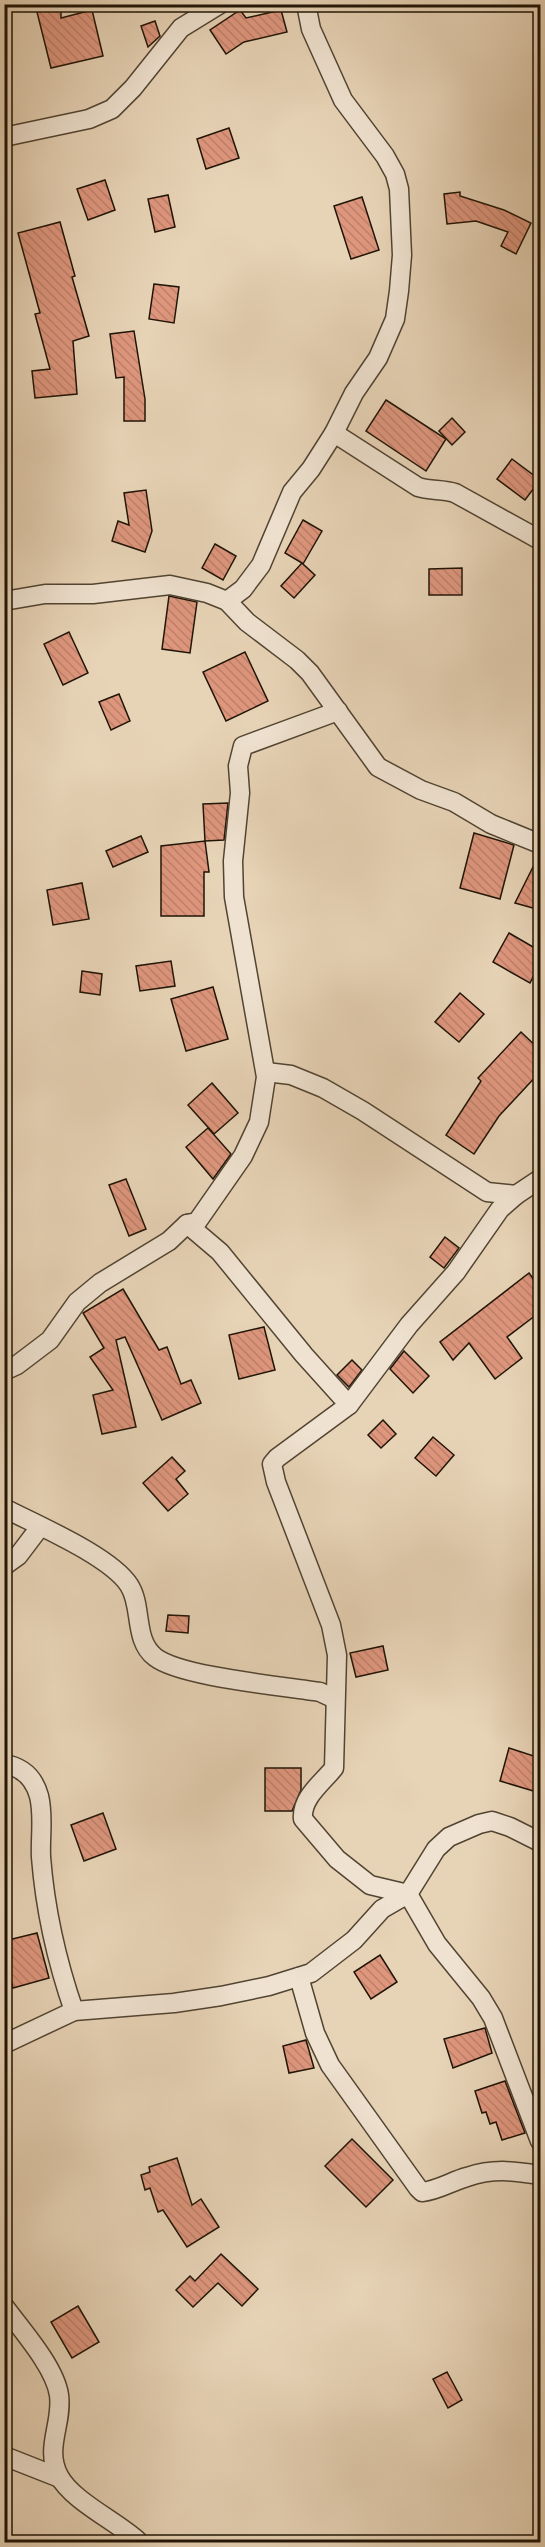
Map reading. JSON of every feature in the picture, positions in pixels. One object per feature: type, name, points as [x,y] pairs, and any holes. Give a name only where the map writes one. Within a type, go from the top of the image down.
[{"type":"street","points":[[4,137],[89,119],[112,109],[133,88],[181,28],[220,4]]},
{"type":"street","points":[[227,601],[243,589],[261,565],[292,492],[311,469],[334,433],[354,393],[378,358],[395,319],[402,255],[399,189],[391,165],[344,100],[310,29],[306,4]]},
{"type":"street","points":[[334,433],[418,487],[430,491],[446,490],[455,493],[540,540]]},
{"type":"street","points":[[4,601],[45,594],[93,594],[170,585],[207,593],[227,601],[247,622],[297,660],[338,711],[378,767],[421,790],[454,801],[491,824],[540,844]]},
{"type":"street","points":[[4,1371],[17,1365],[50,1340],[77,1302],[100,1283],[169,1240],[187,1224],[197,1222],[243,1156],[259,1122],[266,1072],[258,1039],[234,897],[233,861],[240,793],[240,755],[243,746],[338,711]]},
{"type":"street","points":[[266,1072],[291,1075],[323,1088],[363,1111],[487,1192],[516,1195]]},
{"type":"street","points":[[408,1894],[370,1885],[337,1858],[303,1819],[302,1811],[314,1790],[334,1768],[337,1655],[331,1625],[276,1482],[272,1464],[349,1404],[409,1325],[456,1272],[500,1209],[540,1179]]},
{"type":"street","points":[[187,1224],[220,1252],[304,1355],[349,1404]]},
{"type":"street","points":[[4,1508],[83,1549],[107,1564],[130,1585],[144,1643],[155,1658],[181,1669],[198,1673],[320,1692],[335,1699]]},
{"type":"street","points":[[4,1566],[18,1556],[40,1527]]},
{"type":"street","points":[[4,1764],[25,1771],[39,1796],[41,1855],[46,1896],[66,1987],[74,2011]]},
{"type":"street","points":[[4,2044],[74,2011],[174,2003],[221,1996],[299,1977],[322,1966],[354,1940],[382,1909],[408,1894],[441,1843],[449,1836],[492,1821],[540,1842]]},
{"type":"street","points":[[408,1894],[409,1900],[418,1907],[436,1944],[481,1998],[493,2018],[540,2141]]},
{"type":"street","points":[[299,1977],[315,2033],[330,2065],[418,2188],[423,2192],[429,2191],[466,2177],[502,2169],[540,2175]]},
{"type":"street","points":[[4,2306],[34,2346],[55,2382],[59,2403],[51,2453],[60,2478],[72,2491],[139,2542]]},
{"type":"street","points":[[4,2456],[60,2478]]},
{"type":"building","points":[[35,4],[61,4],[61,18],[92,10],[103,56],[51,68]]},
{"type":"building","points":[[240,10],[246,18],[281,10],[287,32],[244,42],[226,54],[210,30]]},
{"type":"building","points":[[155,21],[160,36],[148,47],[141,26]]},
{"type":"building","points":[[229,128],[239,158],[206,169],[197,139]]},
{"type":"building","points":[[105,180],[115,210],[88,220],[77,189]]},
{"type":"building","points":[[460,192],[460,196],[504,210],[531,223],[516,254],[501,246],[508,232],[476,221],[447,224],[444,194]]},
{"type":"building","points":[[168,195],[175,227],[155,232],[148,199]]},
{"type":"building","points":[[362,197],[379,250],[351,259],[334,206]]},
{"type":"building","points":[[60,222],[75,276],[72,277],[89,336],[73,341],[77,394],[35,398],[32,371],[50,369],[35,314],[40,313],[18,233]]},
{"type":"building","points":[[154,284],[179,287],[174,323],[149,319]]},
{"type":"building","points":[[134,331],[145,399],[145,421],[124,421],[124,377],[116,378],[110,334]]},
{"type":"building","points":[[386,400],[446,439],[426,471],[366,431]]},
{"type":"building","points":[[452,418],[465,432],[452,445],[439,431]]},
{"type":"building","points":[[512,459],[540,480],[525,500],[497,479]]},
{"type":"building","points":[[146,490],[152,531],[145,552],[112,541],[118,521],[129,525],[124,493]]},
{"type":"building","points":[[303,520],[322,531],[303,564],[315,575],[294,598],[281,586],[302,563],[285,553]]},
{"type":"building","points":[[215,544],[236,556],[223,580],[202,568]]},
{"type":"building","points":[[462,568],[462,595],[429,595],[429,569]]},
{"type":"building","points":[[169,596],[197,602],[190,653],[162,649]]},
{"type":"building","points":[[69,632],[88,673],[63,685],[44,644]]},
{"type":"building","points":[[245,652],[268,701],[226,721],[203,672]]},
{"type":"building","points":[[119,694],[130,721],[111,730],[99,702]]},
{"type":"building","points":[[228,803],[224,840],[205,841],[203,804]]},
{"type":"building","points":[[474,833],[514,845],[500,899],[460,888]]},
{"type":"building","points":[[141,836],[148,852],[113,867],[106,851]]},
{"type":"building","points":[[205,841],[209,872],[204,872],[204,916],[161,916],[161,846]]},
{"type":"building","points":[[540,855],[540,910],[515,903]]},
{"type":"building","points":[[82,883],[89,919],[53,925],[47,890]]},
{"type":"building","points":[[509,933],[540,951],[540,963],[530,983],[493,962]]},
{"type":"building","points":[[171,961],[175,986],[140,991],[136,966]]},
{"type":"building","points":[[82,971],[102,974],[100,995],[80,992]]},
{"type":"building","points":[[213,987],[228,1039],[186,1051],[171,999]]},
{"type":"building","points":[[460,993],[484,1014],[459,1042],[435,1022]]},
{"type":"building","points":[[521,1032],[540,1050],[540,1072],[499,1116],[474,1154],[446,1135],[481,1081],[478,1078]]},
{"type":"building","points":[[212,1083],[238,1113],[214,1134],[188,1105]]},
{"type":"building","points":[[208,1128],[231,1154],[213,1179],[186,1147]]},
{"type":"building","points":[[126,1179],[146,1229],[129,1236],[109,1185]]},
{"type":"building","points":[[445,1237],[459,1248],[444,1268],[430,1257]]},
{"type":"building","points":[[529,1273],[540,1288],[540,1312],[507,1337],[522,1358],[495,1379],[469,1343],[453,1360],[440,1342]]},
{"type":"building","points":[[123,1289],[159,1350],[167,1347],[181,1384],[191,1380],[201,1403],[162,1420],[125,1337],[116,1340],[136,1427],[102,1434],[93,1395],[113,1390],[90,1357],[104,1348],[83,1313]]},
{"type":"building","points":[[264,1327],[275,1370],[239,1379],[229,1335]]},
{"type":"building","points":[[404,1351],[429,1376],[413,1393],[390,1369]]},
{"type":"building","points":[[352,1360],[362,1370],[349,1387],[337,1375]]},
{"type":"building","points":[[383,1420],[396,1434],[381,1448],[368,1435]]},
{"type":"building","points":[[433,1437],[454,1455],[436,1476],[415,1458]]},
{"type":"building","points":[[172,1457],[185,1471],[176,1479],[188,1494],[168,1511],[143,1483]]},
{"type":"building","points":[[168,1615],[189,1616],[188,1633],[166,1631]]},
{"type":"building","points":[[383,1646],[388,1670],[356,1677],[350,1653]]},
{"type":"building","points":[[509,1748],[540,1758],[540,1793],[500,1781]]},
{"type":"building","points":[[265,1768],[301,1768],[301,1790],[292,1811],[265,1811]]},
{"type":"building","points":[[103,1813],[116,1849],[84,1861],[71,1825]]},
{"type":"building","points":[[37,1933],[49,1978],[13,1988],[4,1957],[4,1941]]},
{"type":"building","points":[[380,1955],[397,1982],[371,1999],[354,1972]]},
{"type":"building","points":[[485,2028],[492,2053],[453,2068],[444,2039]]},
{"type":"building","points":[[306,2040],[314,2068],[289,2073],[283,2046]]},
{"type":"building","points":[[505,2081],[525,2133],[502,2140],[496,2122],[490,2124],[486,2112],[482,2113],[475,2091]]},
{"type":"building","points":[[352,2139],[393,2180],[366,2207],[325,2166]]},
{"type":"building","points":[[177,2158],[192,2205],[201,2199],[219,2227],[187,2247],[163,2210],[158,2212],[150,2188],[145,2190],[141,2175],[150,2172],[149,2167]]},
{"type":"building","points":[[221,2254],[258,2289],[242,2306],[218,2283],[193,2307],[176,2290],[190,2276],[195,2281]]},
{"type":"building","points":[[78,2306],[99,2342],[72,2358],[51,2322]]},
{"type":"building","points":[[447,2372],[462,2400],[448,2408],[433,2379]]}]
